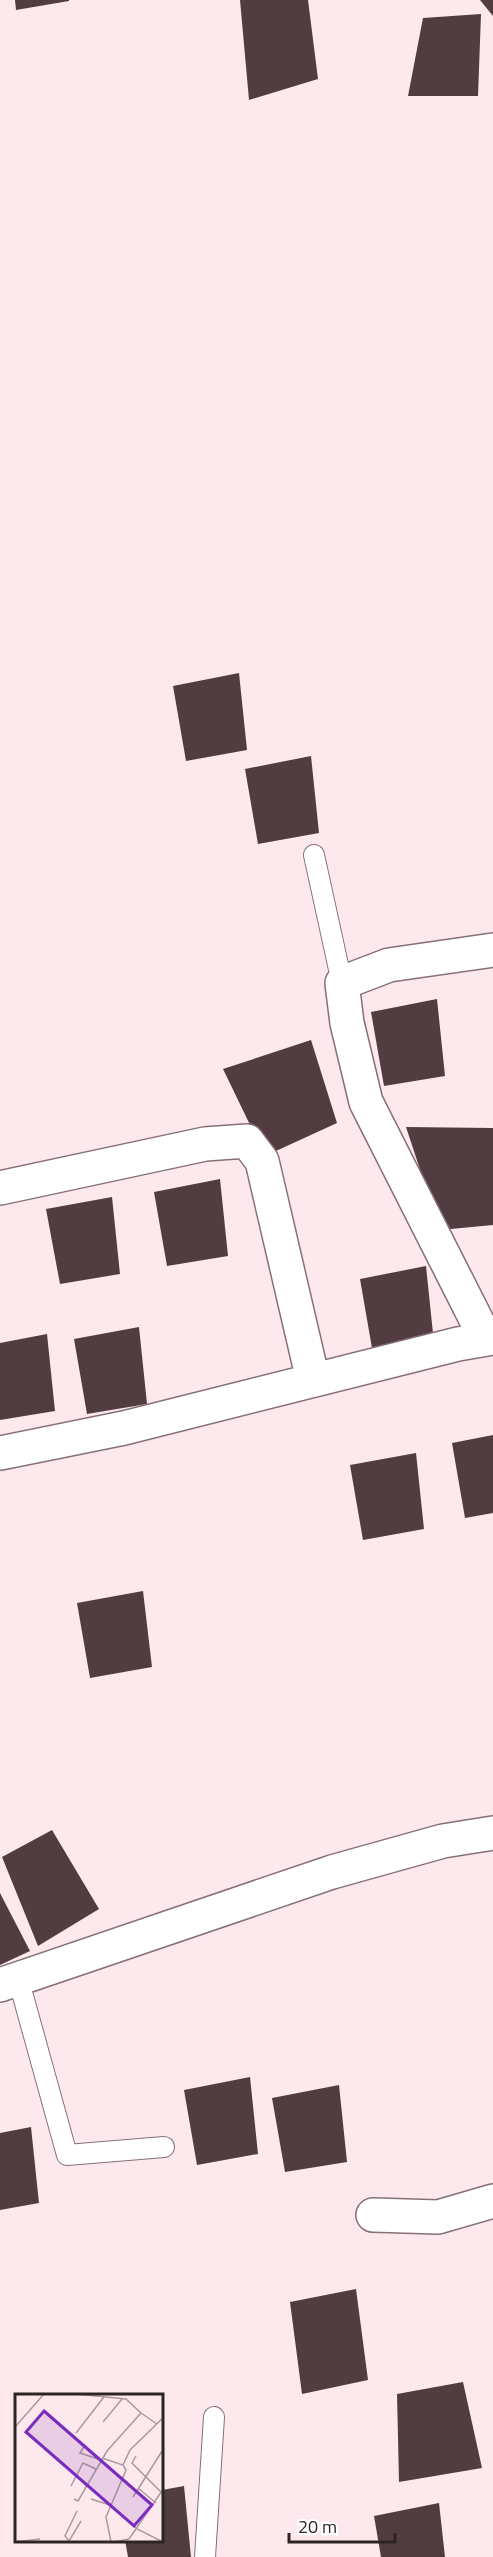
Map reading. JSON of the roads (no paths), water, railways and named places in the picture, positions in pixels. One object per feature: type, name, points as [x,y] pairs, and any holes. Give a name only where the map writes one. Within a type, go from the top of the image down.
[{"type":"street","points":[[0,1453],[124,1428],[458,1344],[490,1339],[366,1102],[347,1023],[342,983],[389,965],[493,950]]},
{"type":"street","points":[[0,1188],[205,1144],[247,1142],[262,1161],[313,1380]]},
{"type":"street","points":[[9,1981],[332,1872],[442,1841],[493,1833]]},
{"type":"street","points":[[373,2215],[438,2217],[493,2201]]},
{"type":"lane","points":[[315,855],[342,983]]},
{"type":"lane","points":[[9,1981],[67,2155],[164,2147]]},
{"type":"lane","points":[[205,2557],[214,2417]]}]
